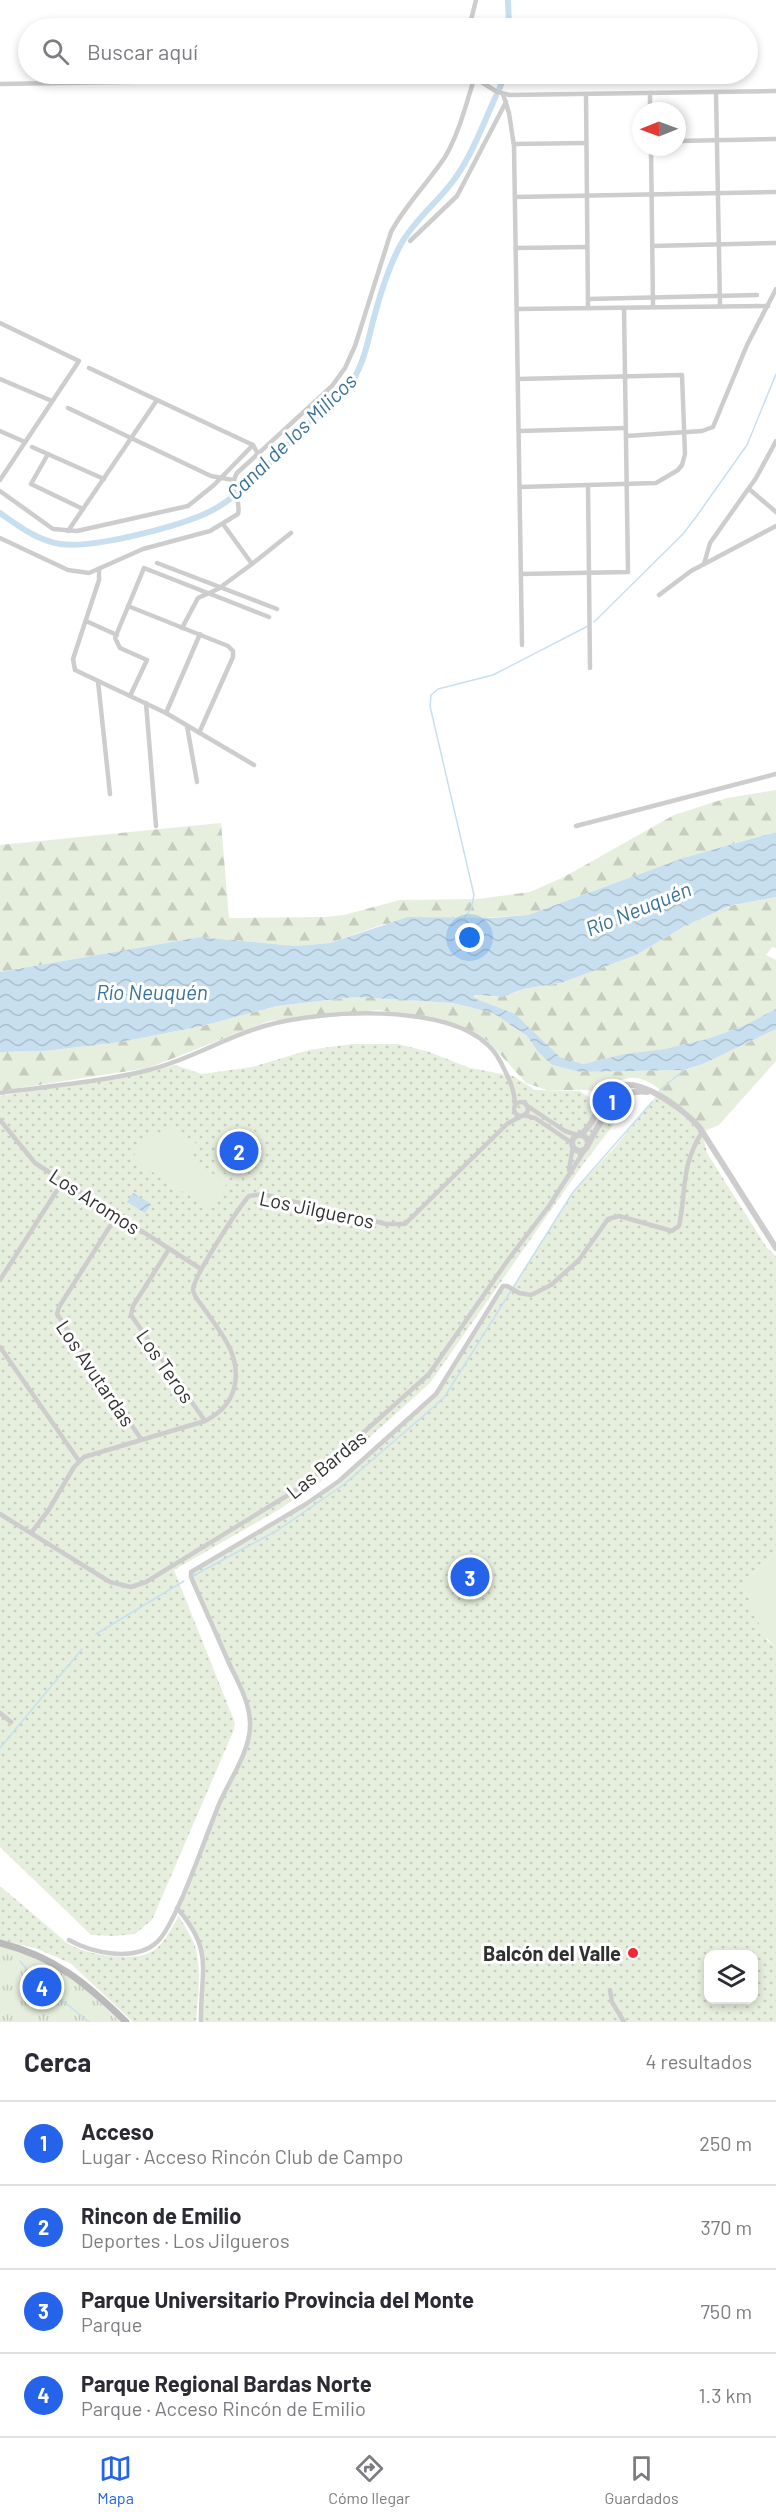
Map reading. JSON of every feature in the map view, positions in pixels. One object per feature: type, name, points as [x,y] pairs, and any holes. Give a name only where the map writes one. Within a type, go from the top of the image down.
[{"type":"main road","points":[[0,1943],[34,1954],[66,1970],[85,1983],[126,2022]]},
{"type":"street","points":[[472,18],[476,0]]},
{"type":"street","points":[[0,84],[18,84]]},
{"type":"street","points":[[0,538],[68,570],[83,574],[142,549],[196,536],[224,524],[238,514],[233,480],[237,473],[332,386],[345,368],[355,346],[391,232],[451,146],[470,84]]},
{"type":"street","points":[[486,84],[503,94],[776,91]]},
{"type":"street","points":[[716,92],[720,306]]},
{"type":"street","points":[[650,93],[650,102]]},
{"type":"street","points":[[503,94],[514,144],[522,645]]},
{"type":"street","points":[[586,94],[588,308]]},
{"type":"street","points":[[410,241],[457,196],[506,102]]},
{"type":"street","points":[[686,141],[776,139]]},
{"type":"street","points":[[514,144],[586,142]]},
{"type":"street","points":[[651,156],[653,307]]},
{"type":"street","points":[[515,197],[776,192]]},
{"type":"street","points":[[652,246],[776,243]]},
{"type":"street","points":[[516,248],[587,247]]},
{"type":"street","points":[[626,436],[707,430],[715,423],[736,369],[776,289]]},
{"type":"street","points":[[588,299],[757,295]]},
{"type":"street","points":[[517,309],[768,306]]},
{"type":"street","points":[[521,574],[628,572],[624,308]]},
{"type":"street","points":[[0,323],[79,361],[0,480]]},
{"type":"street","points":[[89,368],[253,445],[258,454]]},
{"type":"street","points":[[518,379],[682,375],[685,460],[678,470],[656,483],[520,487]]},
{"type":"street","points":[[0,379],[52,401]]},
{"type":"street","points":[[68,531],[157,400]]},
{"type":"street","points":[[68,408],[219,479],[233,480]]},
{"type":"street","points":[[519,431],[626,428]]},
{"type":"street","points":[[0,431],[25,442]]},
{"type":"street","points":[[704,564],[710,543],[749,489],[776,441]]},
{"type":"street","points":[[0,491],[53,529],[68,531],[178,510],[198,499],[253,445]]},
{"type":"street","points":[[32,447],[104,478]]},
{"type":"street","points":[[48,454],[31,484],[83,509]]},
{"type":"street","points":[[588,485],[591,668]]},
{"type":"street","points":[[749,489],[776,512]]},
{"type":"street","points":[[224,524],[252,564]]},
{"type":"street","points":[[659,595],[704,564],[776,526]]},
{"type":"street","points":[[182,628],[198,598],[221,586],[291,533]]},
{"type":"street","points":[[157,563],[277,609]]},
{"type":"street","points":[[130,696],[147,660],[120,648],[117,644],[117,635],[144,568],[269,617]]},
{"type":"street","points":[[99,569],[99,580],[73,659],[75,670],[166,713],[254,765]]},
{"type":"street","points":[[128,606],[200,634],[228,646],[233,651],[233,657],[199,733]]},
{"type":"street","points":[[86,621],[117,635]]},
{"type":"street","points":[[166,713],[200,634]]},
{"type":"street","points":[[98,681],[110,794]]},
{"type":"street","points":[[146,704],[156,826]]},
{"type":"street","points":[[187,726],[197,782]]},
{"type":"street","points":[[576,826],[776,774]]},
{"type":"street","points":[[0,1093],[149,1070],[273,1024],[375,1012],[406,1015],[447,1024],[474,1035],[493,1050],[524,1103],[527,1111],[521,1115]]},
{"type":"street","points":[[511,1084],[515,1113],[535,1118],[579,1150],[586,1147],[606,1114],[621,1097],[637,1091],[657,1095],[688,1115],[702,1131],[776,1248]]},
{"type":"street","name":"Las Bardas","points":[[569,1171],[572,1145],[590,1125],[609,1093],[617,1086],[639,1086],[657,1095]]},
{"type":"street","points":[[514,1107],[524,1103]]},
{"type":"street","points":[[524,1103],[565,1131],[586,1138],[586,1147]]},
{"type":"street","name":"Los Jilgueros","points":[[507,1124],[514,1107]]},
{"type":"street","name":"Los Jilgueros","points":[[79,1461],[91,1454],[205,1421],[219,1413],[230,1401],[235,1385],[236,1368],[230,1345],[194,1294],[194,1282],[247,1198],[255,1194],[386,1224],[405,1224],[507,1124],[521,1115]]},
{"type":"street","name":"Los Aromos","points":[[0,1120],[31,1159],[201,1269]]},
{"type":"street","points":[[69,1940],[80,1946],[106,1952],[134,1953],[146,1950],[158,1942],[177,1908],[242,1754],[250,1725],[247,1703],[191,1577],[191,1572],[306,1504],[339,1481],[436,1394],[501,1289],[507,1286],[513,1291],[531,1295],[551,1285],[579,1260],[608,1219],[619,1216],[672,1231],[679,1226],[685,1170],[693,1147],[702,1131]]},
{"type":"street","name":"Las Bardas","points":[[0,1514],[110,1582],[131,1587],[146,1582],[294,1492],[331,1464],[429,1374],[508,1260],[549,1206],[586,1147]]},
{"type":"street","points":[[0,1280],[63,1181]]},
{"type":"street","name":"Los Avutardas","points":[[117,1215],[59,1307],[57,1314],[141,1439]]},
{"type":"street","name":"Los Teros","points":[[169,1249],[133,1306],[131,1315],[205,1421]]},
{"type":"street","points":[[0,1347],[79,1461],[48,1511],[31,1533]]},
{"type":"street","points":[[0,1713],[11,1722]]},
{"type":"street","points":[[177,1908],[199,1939],[204,1955],[201,2022]]},
{"type":"street","points":[[610,1990],[612,2002],[624,2022]]},
{"type":"green space","points":[[776,790],[776,832],[683,858],[528,915],[384,924],[330,943],[295,946],[200,937],[0,972],[0,845],[221,823],[229,918],[326,917],[344,915],[400,900],[478,899],[530,892],[564,877],[674,815],[727,798]]},
{"type":"green space","points":[[776,897],[776,948],[772,947],[766,955],[776,960],[776,1009],[743,1026],[707,1039],[583,1064],[560,1057],[537,1036],[473,997],[479,995],[496,997],[523,989],[561,983],[636,955],[685,926],[729,906]]},
{"type":"green space","points":[[355,997],[453,1003],[493,1013],[527,1036],[538,1052],[552,1065],[580,1072],[685,1070],[703,1064],[776,1029],[776,1061],[719,1125],[702,1132],[695,1123],[657,1095],[660,1090],[644,1080],[629,1078],[622,1080],[601,1096],[589,1090],[547,1090],[526,1083],[488,1041],[471,1031],[447,1022],[378,1010],[269,1021],[148,1068],[0,1091],[0,1052],[44,1051],[121,1042],[202,1026],[277,1006]]},
{"type":"green space","points":[[352,1044],[398,1044],[429,1052],[470,1068],[513,1076],[535,1090],[580,1091],[618,1119],[584,1163],[430,1383],[320,1482],[280,1509],[174,1570],[235,1723],[233,1732],[152,1920],[135,1934],[91,1935],[0,1847],[0,1096],[150,1072],[175,1065],[202,1074],[252,1067],[309,1050]]},
{"type":"green space","points":[[657,1095],[702,1132],[707,1153],[767,1248],[776,1256],[776,1553],[747,1579],[767,1640],[776,1648],[776,2022],[201,2022],[204,1975],[199,1939],[177,1908],[242,1753],[250,1725],[247,1703],[191,1572],[306,1504],[339,1481],[436,1394],[503,1286],[511,1289],[573,1192],[615,1147]]},
{"type":"green space","points":[[242,1123],[263,1137],[236,1180],[215,1166]]},
{"type":"green space","points":[[170,1126],[197,1144],[188,1158],[227,1183],[210,1209],[132,1159],[149,1133],[161,1140]]},
{"type":"green space","points":[[776,1553],[776,1648],[763,1634],[745,1588],[747,1579]]},
{"type":"green space","points":[[0,1886],[66,1942],[96,1954],[122,1957],[145,1955],[157,1948],[164,1940],[179,1916],[195,1946],[197,1955],[199,1984],[196,2022],[133,2022],[70,1963],[35,1948],[0,1940]]},
{"type":"green space","points":[[0,1946],[18,1951],[51,1966],[93,1996],[120,2022],[0,2022]]},
{"type":"water","name":"Río Neuquén","points":[[776,832],[776,897],[729,906],[685,926],[636,955],[561,983],[523,989],[502,997],[473,996],[515,1014],[560,1057],[583,1064],[707,1039],[743,1026],[776,1009],[776,1029],[703,1064],[684,1070],[580,1072],[552,1065],[538,1052],[527,1036],[493,1013],[453,1003],[355,997],[277,1006],[202,1026],[121,1042],[44,1051],[0,1052],[0,972],[200,937],[295,946],[330,943],[408,917],[491,918],[528,915],[683,858]]},
{"type":"water","points":[[133,1193],[151,1204],[145,1213],[127,1202]]},
{"type":"waterway","name":"Canal de los Milicos","points":[[508,0],[509,18]]},
{"type":"waterway","name":"Canal de los Milicos","points":[[499,90],[501,84]]},
{"type":"waterway","name":"Canal de los Milicos","points":[[0,513],[44,540],[75,545],[117,539],[186,521],[218,507],[241,491],[301,430],[348,388],[363,359],[382,291],[396,253],[412,228],[457,175],[476,142],[496,96]]},
{"type":"waterway","points":[[594,622],[683,534],[696,517],[747,445],[776,374]]},
{"type":"waterway","points":[[463,919],[471,909],[474,895],[430,706],[431,695],[438,689],[493,675],[588,626]]},
{"type":"waterway","points":[[660,1090],[684,1070]]},
{"type":"waterway","points":[[193,1576],[278,1530],[342,1486],[445,1396],[573,1192],[652,1102]]},
{"type":"waterway","points":[[96,1634],[184,1581]]},
{"type":"waterway","points":[[0,1748],[82,1649]]},
{"type":"waterway","points":[[20,1961],[48,1994],[68,2005],[89,2022]]},
{"type":"place","name":"Acceso","points":[[612,1101]]},
{"type":"place","name":"Rincon de Emilio","points":[[239,1151]]},
{"type":"place","name":"Parque Universitario Provincia del Monte","points":[[470,1577]]},
{"type":"place","name":"Balcón del Valle","points":[[633,1953]]},
{"type":"place","name":"Parque Regional Bardas Norte","points":[[42,1987]]}]
